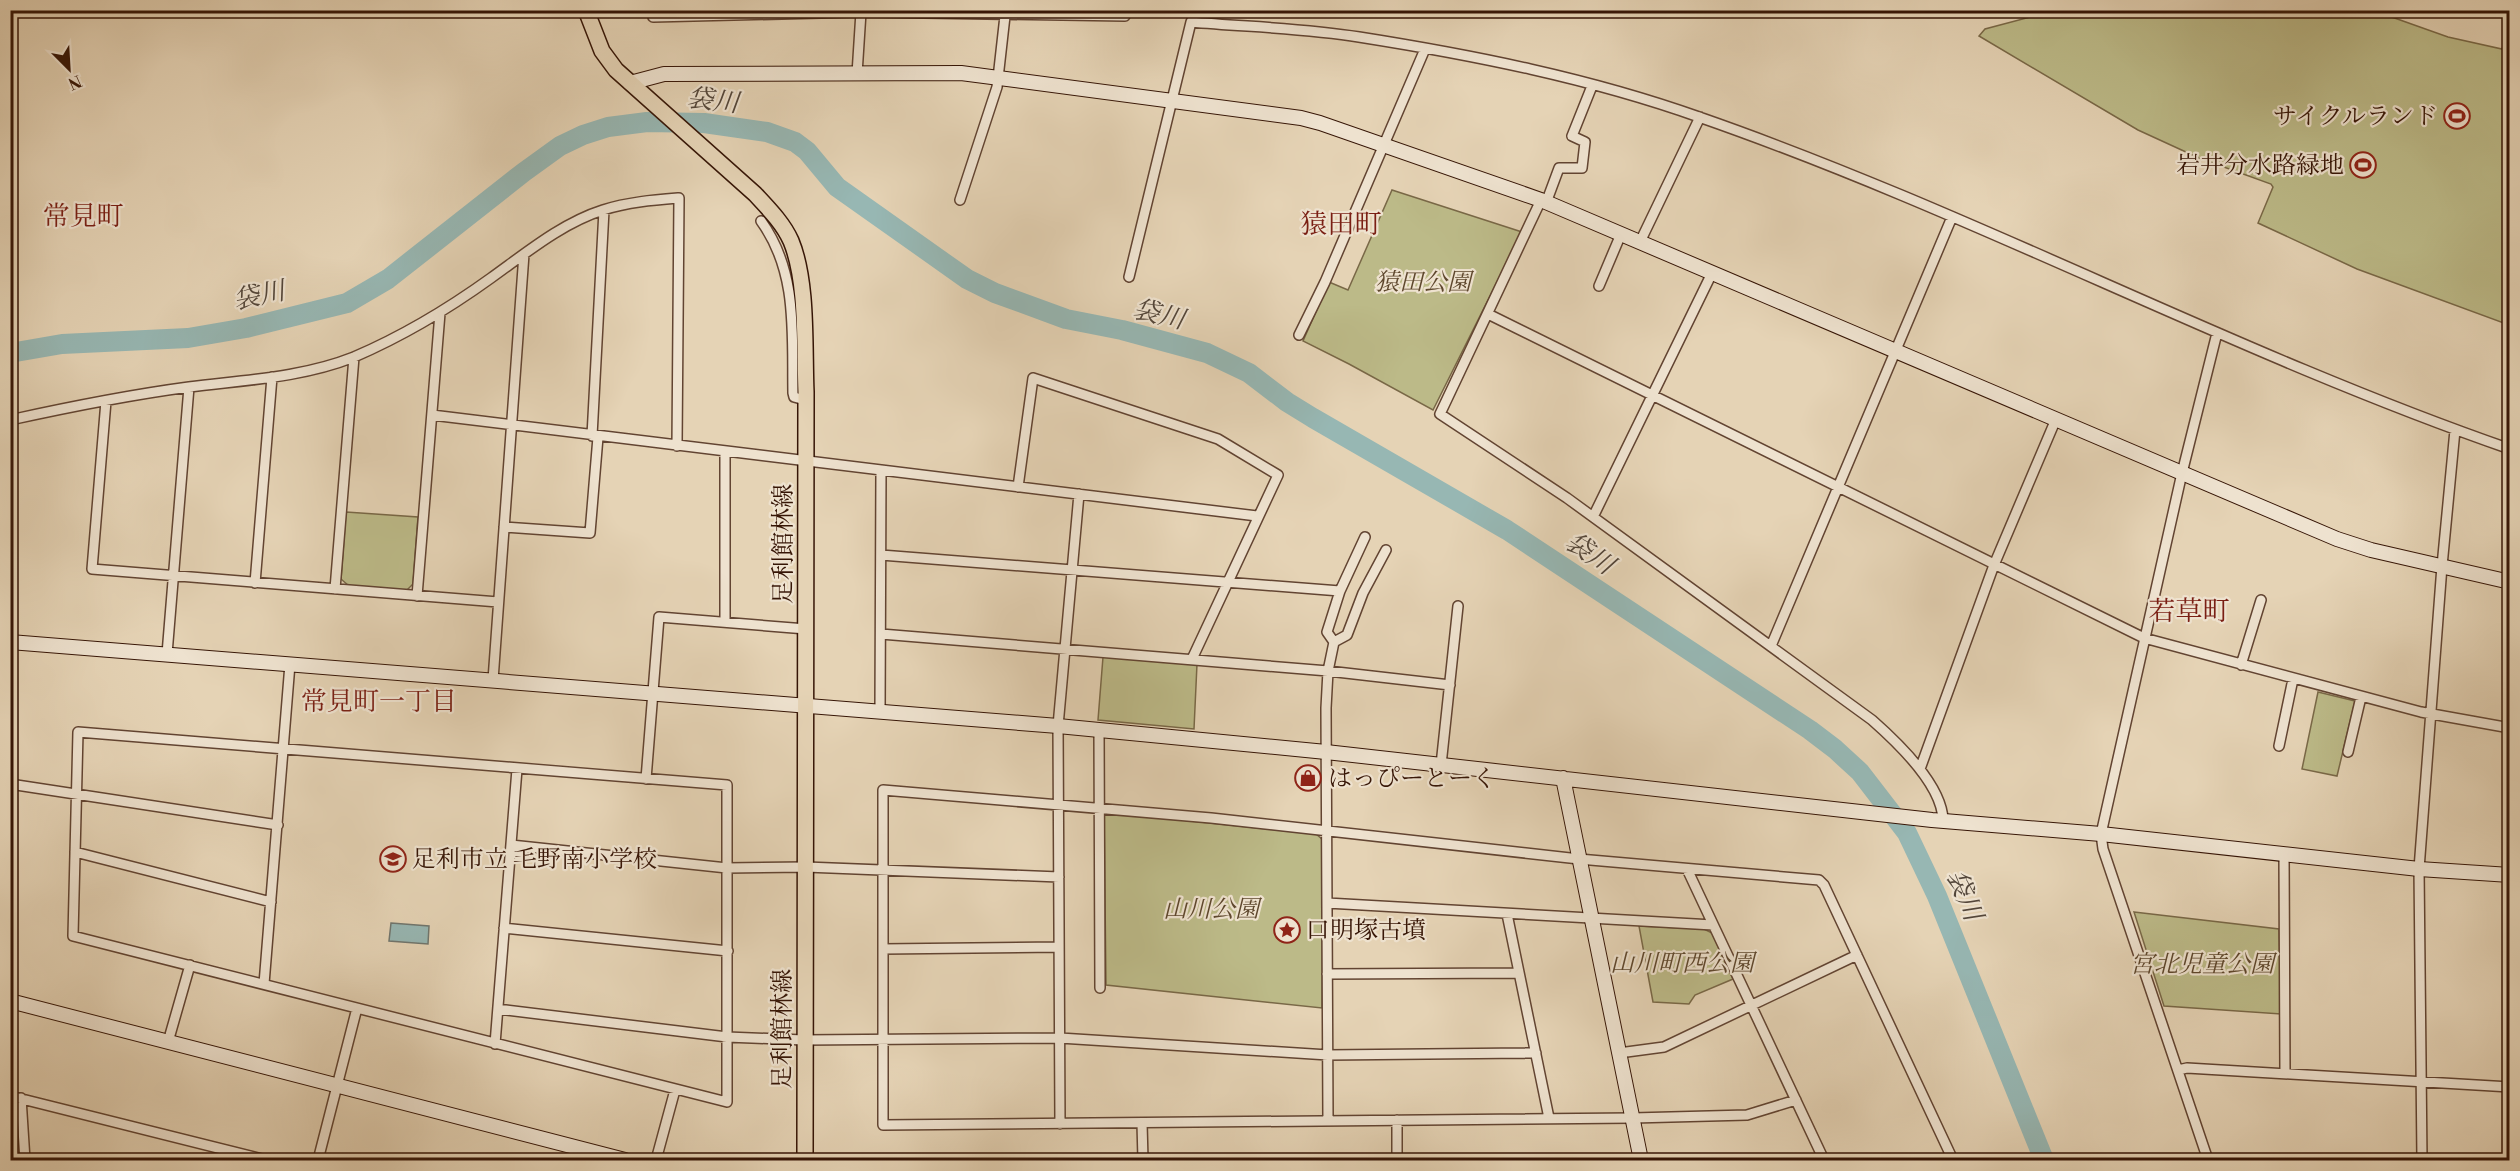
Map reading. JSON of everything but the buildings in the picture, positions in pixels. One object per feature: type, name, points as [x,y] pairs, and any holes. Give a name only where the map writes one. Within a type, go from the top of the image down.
[{"type":"main road","name":"足利館林線","points":[[586,10],[602,51],[616,70],[755,194],[784,229],[791,241],[801,285],[805,400],[805,1161]]},
{"type":"street","points":[[857,74],[861,12]]},
{"type":"street","points":[[652,17],[861,12],[1005,16],[1125,16]]},
{"type":"street","points":[[960,200],[998,78],[1005,16]]},
{"type":"street","points":[[1129,277],[1191,22],[1357,36],[1470,55],[1592,86],[1700,117],[1879,184],[2217,333],[2455,430],[2510,449]]},
{"type":"street","points":[[1299,335],[1425,49]]},
{"type":"street","points":[[631,85],[664,74],[944,73],[1301,118],[1543,202],[2354,545],[2510,582]]},
{"type":"street","points":[[1592,86],[1572,136],[1585,142],[1582,168],[1559,168],[1440,414],[1593,517],[1872,720],[1899,744],[1920,770],[1941,807],[1938,820]]},
{"type":"street","points":[[1640,242],[1700,117]]},
{"type":"street","points":[[10,420],[189,387],[318,369],[354,357],[427,322],[524,254],[573,223],[604,210],[643,201],[679,198],[677,446]]},
{"type":"street","points":[[504,527],[590,533],[604,210]]},
{"type":"street","points":[[1771,646],[1952,218]]},
{"type":"street","points":[[761,221],[776,245],[785,266],[792,317],[793,393],[794,398],[805,400]]},
{"type":"street","points":[[1599,286],[1621,234]]},
{"type":"street","points":[[493,680],[524,254]]},
{"type":"street","points":[[1593,517],[1712,273]]},
{"type":"street","points":[[417,596],[440,313]]},
{"type":"street","points":[[1488,314],[2144,638],[2293,680],[2431,715],[2510,728]]},
{"type":"street","points":[[2208,1161],[2103,849],[2101,834],[2182,473],[2217,333]]},
{"type":"street","points":[[335,589],[354,357]]},
{"type":"street","points":[[255,583],[272,377]]},
{"type":"street","points":[[1018,487],[1033,378],[1218,439],[1278,475],[1192,659]]},
{"type":"street","points":[[167,654],[189,387]]},
{"type":"street","points":[[106,401],[92,569],[498,602]]},
{"type":"street","points":[[432,415],[1257,516]]},
{"type":"street","points":[[1920,770],[1994,565],[2056,419]]},
{"type":"street","points":[[2422,1161],[2419,869],[2442,566],[2455,430]]},
{"type":"street","points":[[725,622],[726,451]]},
{"type":"street","points":[[880,711],[881,470]]},
{"type":"street","points":[[1060,1124],[1058,726],[1079,494]]},
{"type":"street","points":[[1328,1120],[1326,752],[1328,671],[1334,642],[1327,632],[1340,591],[1365,537]]},
{"type":"street","points":[[1334,642],[1347,635],[1363,593],[1386,550]]},
{"type":"street","points":[[881,555],[1340,591]]},
{"type":"street","points":[[2241,665],[2262,600]]},
{"type":"street","points":[[1441,765],[1458,606]]},
{"type":"street","points":[[646,779],[659,617],[806,629]]},
{"type":"street","points":[[881,634],[1328,671],[1450,685]]},
{"type":"street","points":[[10,642],[1058,726],[1326,752],[1938,820],[2101,834],[2419,869],[2510,875]]},
{"type":"street","points":[[264,984],[290,664]]},
{"type":"street","points":[[2279,746],[2293,680]]},
{"type":"street","points":[[2348,752],[2361,697]]},
{"type":"street","points":[[1099,730],[1100,988]]},
{"type":"street","points":[[78,732],[284,750],[727,785],[728,1102],[73,936],[78,732]]},
{"type":"street","points":[[495,1044],[517,769]]},
{"type":"street","points":[[1563,778],[1641,1161]]},
{"type":"street","points":[[10,783],[278,825]]},
{"type":"street","points":[[1796,1100],[1747,1115],[883,1125],[883,790],[1099,808],[1580,859],[1819,880],[1824,885],[1953,1161]]},
{"type":"street","points":[[511,845],[727,868],[806,867],[1059,877]]},
{"type":"street","points":[[75,852],[271,902]]},
{"type":"street","points":[[2284,854],[2285,1073]]},
{"type":"street","points":[[1687,869],[1824,1161]]},
{"type":"street","points":[[1327,903],[1713,925]]},
{"type":"street","points":[[1507,914],[1549,1118]]},
{"type":"street","points":[[504,928],[728,951]]},
{"type":"street","points":[[883,949],[1059,947]]},
{"type":"street","points":[[1619,1053],[1664,1047],[1857,955]]},
{"type":"street","points":[[168,1042],[190,965]]},
{"type":"street","points":[[1327,974],[1519,973]]},
{"type":"street","points":[[10,1001],[625,1161]]},
{"type":"street","points":[[318,1161],[357,1008]]},
{"type":"street","points":[[498,1009],[727,1037],[804,1040],[1060,1038],[1328,1056],[1536,1053]]},
{"type":"street","points":[[2178,1070],[2187,1068],[2285,1073],[2510,1087]]},
{"type":"street","points":[[656,1161],[675,1090]]},
{"type":"street","points":[[25,1161],[16,1097],[266,1161]]},
{"type":"street","points":[[1397,1120],[1397,1161]]},
{"type":"street","points":[[1142,1123],[1143,1161]]},
{"type":"green space","name":"岩井分水路緑地","points":[[2372,10],[2448,37],[2502,49],[2506,37],[2509,38],[2509,325],[2357,269],[2258,223],[2273,187],[2271,184],[2199,158],[2138,130],[1979,36],[1985,29],[2053,11]]},
{"type":"green space","name":"猿田公園","points":[[1392,190],[1522,232],[1433,410],[1303,341],[1329,282],[1348,290]]},
{"type":"green space","points":[[346,512],[418,517],[413,584],[406,591],[349,586],[341,579]]},
{"type":"green space","points":[[1103,657],[1197,664],[1194,729],[1098,720]]},
{"type":"green space","points":[[2318,692],[2355,701],[2337,776],[2302,769]]},
{"type":"green space","name":"山川公園","points":[[1104,812],[1316,834],[1323,840],[1322,1008],[1106,985]]},
{"type":"green space","name":"宮北児童公園","points":[[2134,912],[2279,929],[2281,1014],[2164,1006]]},
{"type":"green space","name":"山川町西公園","points":[[1639,926],[1704,929],[1712,933],[1733,979],[1695,995],[1689,1004],[1653,1002]]},
{"type":"water","points":[[391,923],[429,926],[428,944],[389,941]]},
{"type":"waterway","name":"袋川","points":[[10,353],[62,344],[188,338],[246,328],[347,303],[388,279],[560,146],[608,127],[647,122],[704,123],[767,132],[795,142],[807,151],[837,187],[967,279],[995,293],[1066,319],[1122,330],[1207,353],[1249,373],[1287,402],[1313,418],[1507,530],[1810,730],[1835,749],[1860,772],[1907,833],[1937,896],[2044,1160]]},
{"type":"place","name":"サイクルランド","points":[[2457,116]]},
{"type":"place","name":"岩井分水路緑地","points":[[2363,165]]},
{"type":"place","name":"はっぴーとーく","points":[[1308,778]]},
{"type":"place","name":"足利市立 毛野南小学校","points":[[393,859]]},
{"type":"place","name":"口明塚古墳","points":[[1287,930]]},
{"type":"district","name":"常見町","points":[[83,216]]},
{"type":"district","name":"猿田町","points":[[1341,224]]},
{"type":"district","name":"若草町","points":[[2189,611]]},
{"type":"district","name":"常見町一丁目","points":[[379,701]]}]
